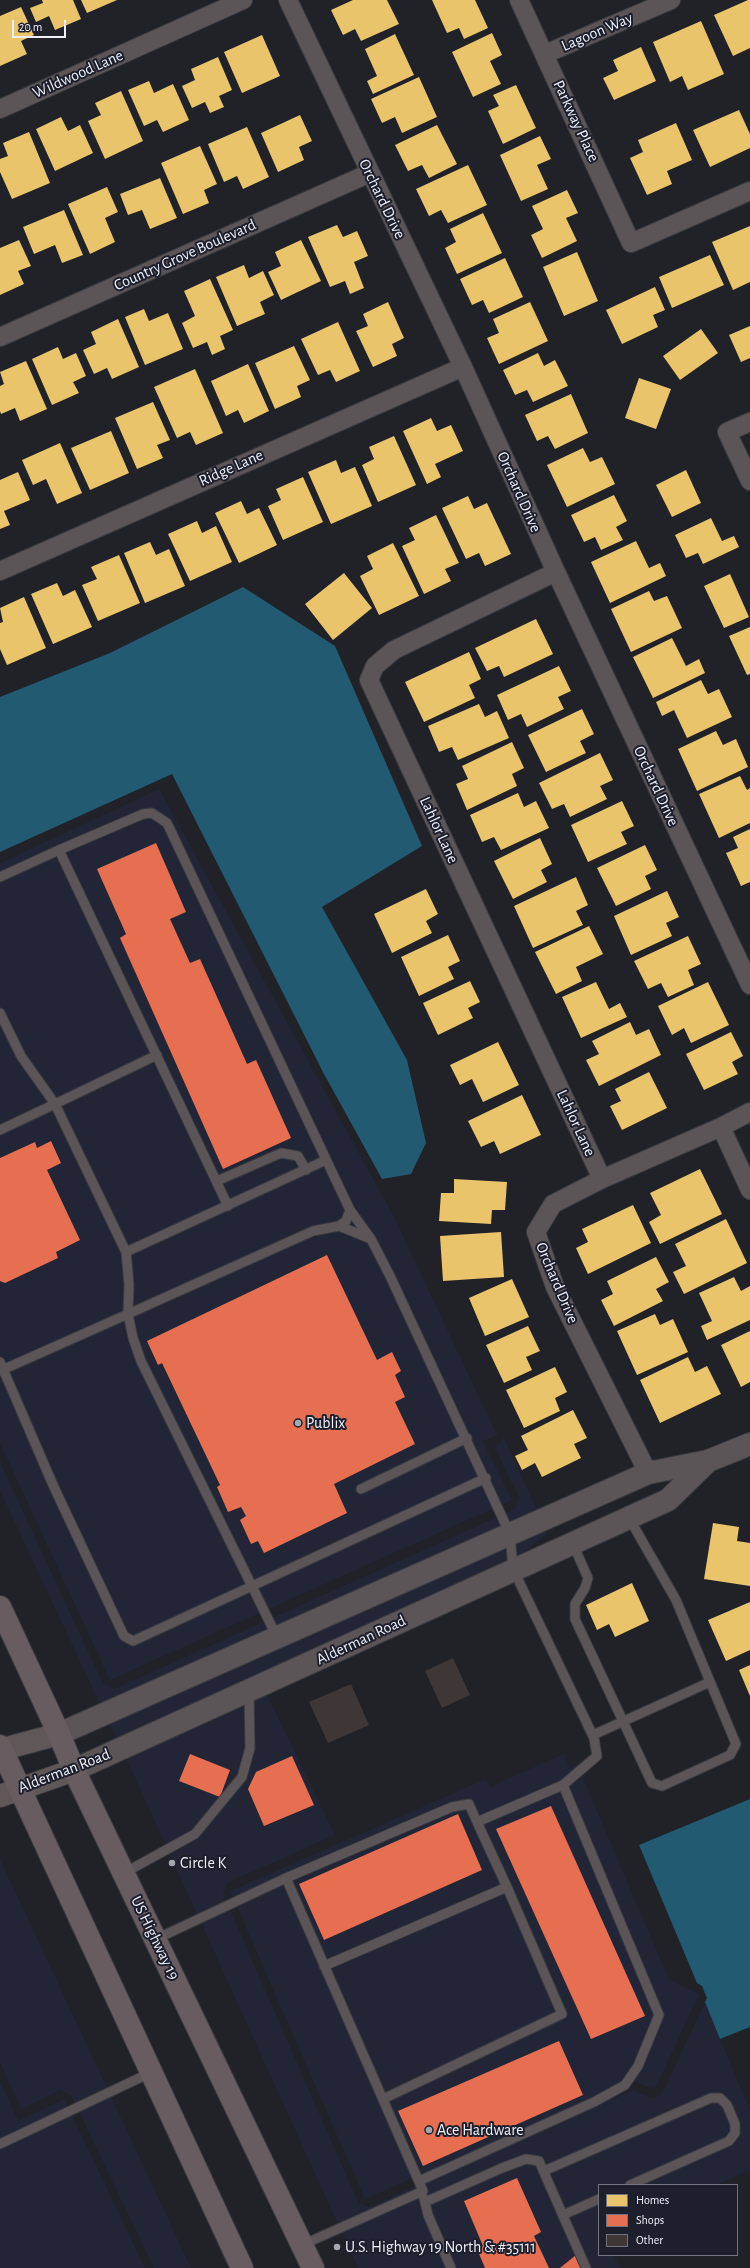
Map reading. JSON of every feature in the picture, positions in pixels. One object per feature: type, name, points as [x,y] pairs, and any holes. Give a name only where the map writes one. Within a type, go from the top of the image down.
[{"type":"highway","name":"US Highway 19","points":[[0,1607],[59,1734],[74,1770],[313,2268]]},
{"type":"highway","points":[[1,1748],[9,1792],[150,2074],[242,2268]]},
{"type":"main road","name":"Alderman Road","points":[[1,1748],[59,1734]]},
{"type":"main road","name":"Alderman Road","points":[[9,1792],[74,1770]]},
{"type":"street","name":"Wildwood Lane","points":[[0,109],[243,0]]},
{"type":"street","name":"Orchard Drive","points":[[288,0],[463,367],[556,572],[750,985]]},
{"type":"street","name":"Parkway Place","points":[[519,0],[632,243],[750,191]]},
{"type":"street","name":"Lagoon Way","points":[[545,54],[671,0]]},
{"type":"street","name":"Country Grove Boulevard","points":[[0,337],[370,173]]},
{"type":"street","name":"Ridge Lane","points":[[0,571],[463,367]]},
{"type":"street","points":[[750,422],[726,432],[750,482]]},
{"type":"street","name":"Lahlor Lane","points":[[556,572],[394,650],[375,666],[369,680],[602,1179]]},
{"type":"street","name":"Orchard Drive","points":[[648,1473],[555,1287],[536,1232],[552,1204],[602,1179],[721,1127],[750,1112]]},
{"type":"street","points":[[721,1127],[750,1190]]},
{"type":"street","name":"Alderman Road","points":[[59,1734],[648,1473],[708,1461],[750,1444]]},
{"type":"street","name":"Alderman Road","points":[[74,1770],[250,1691],[572,1542],[668,1500],[708,1461]]},
{"type":"lane","points":[[0,877],[143,814],[152,813],[167,823],[350,1210],[371,1239],[486,1478],[510,1534],[513,1569],[593,1735],[597,1756],[563,1785],[477,1822]]},
{"type":"lane","points":[[59,850],[228,1206]]},
{"type":"lane","points":[[0,1013],[21,1056],[55,1104],[126,1252],[129,1284],[128,1314],[133,1338],[141,1361],[277,1637]]},
{"type":"lane","points":[[0,1130],[157,1055]]},
{"type":"lane","points":[[217,1181],[280,1153],[298,1156],[306,1170]]},
{"type":"lane","points":[[126,1252],[326,1160]]},
{"type":"lane","points":[[350,1210],[346,1221],[339,1226],[313,1231],[128,1314],[1,1367],[50,1480],[124,1636],[133,1641],[486,1478]]},
{"type":"lane","points":[[339,1226],[371,1239]]},
{"type":"lane","points":[[361,1489],[467,1438]]},
{"type":"lane","points":[[572,1542],[588,1578],[585,1588],[575,1604],[575,1619],[652,1783],[662,1786],[730,1755],[736,1744],[676,1600],[629,1517]]},
{"type":"lane","points":[[593,1735],[710,1682]]},
{"type":"lane","points":[[124,1873],[195,1834],[242,1777],[250,1748],[250,1691]]},
{"type":"lane","points":[[419,2182],[594,2102],[625,2085],[638,2066],[659,2015],[563,1785]]},
{"type":"lane","points":[[156,1939],[286,1878],[452,1807],[469,1804],[562,2014],[383,2099]]},
{"type":"lane","points":[[286,1878],[423,2191],[428,2215],[451,2268]]},
{"type":"lane","points":[[324,1966],[507,1887]]},
{"type":"lane","points":[[0,2144],[150,2074]]},
{"type":"lane","points":[[544,2171],[711,2098],[720,2098],[727,2105],[736,2124],[734,2133],[729,2141],[632,2184]]},
{"type":"lane","points":[[425,2202],[526,2159],[539,2161],[586,2268]]},
{"type":"lane","points":[[302,2245],[423,2191]]},
{"type":"lane","points":[[564,2215],[598,2199]]},
{"type":"shaded area","points":[[159,789],[394,1217],[497,1435],[483,1441],[512,1500],[110,1680],[0,1443],[0,863]]},
{"type":"shaded area","points":[[503,1436],[537,1510],[100,1704],[0,1491],[0,1462],[103,1684],[114,1689],[515,1509],[519,1497],[494,1446],[501,1443]]},
{"type":"shaded area","points":[[545,1530],[547,1534],[523,1553],[351,1634],[117,1739],[109,1723]]},
{"type":"shaded area","points":[[267,1695],[335,1835],[227,1883],[223,1894],[358,2202],[369,2207],[633,2090],[653,2098],[662,2094],[705,2002],[750,2111],[750,2170],[718,2184],[598,2184],[598,2256],[614,2256],[620,2268],[358,2268],[126,1758]]},
{"type":"shaded area","points":[[565,1753],[569,1768],[577,1764],[669,1980],[699,1994],[655,2089],[632,2081],[365,2199],[230,1891],[486,1779],[490,1787]]},
{"type":"shaded area","points":[[0,1859],[191,2268],[154,2268],[71,2095],[60,2090],[21,2109],[0,2062]]},
{"type":"shaded area","points":[[0,2081],[18,2121],[64,2099],[145,2268],[0,2268]]},
{"type":"water","points":[[243,587],[335,646],[422,846],[322,907],[407,1060],[426,1143],[411,1174],[382,1179],[324,1074],[172,774],[0,852],[0,697],[110,653]]},
{"type":"water","points":[[750,1799],[750,2027],[720,2039],[705,2002],[707,1998],[702,1986],[697,1983],[639,1845]]},
{"type":"building: Homes","points":[[42,0],[73,0],[81,19],[55,30],[49,16],[36,22],[30,8],[43,3]]},
{"type":"building: Homes","points":[[81,0],[117,0],[87,13]]},
{"type":"building: Homes","points":[[353,0],[387,0],[399,24],[361,41],[355,29],[343,35],[331,10]]},
{"type":"building: Homes","points":[[432,0],[475,0],[488,28],[464,39],[459,28],[447,33]]},
{"type":"building: Homes","points":[[750,0],[750,48],[733,56],[714,15]]},
{"type":"building: Homes","points":[[21,7],[34,35],[21,41],[27,54],[0,66],[0,16]]},
{"type":"building: Homes","points":[[701,21],[724,74],[688,90],[682,76],[670,82],[653,42]]},
{"type":"building: Homes","points":[[492,33],[502,55],[490,61],[501,84],[473,97],[452,52]]},
{"type":"building: Homes","points":[[395,34],[414,75],[373,94],[367,81],[377,76],[365,49]]},
{"type":"building: Homes","points":[[262,35],[280,76],[242,93],[224,52]]},
{"type":"building: Homes","points":[[641,47],[656,81],[614,100],[603,78],[618,71],[613,60]]},
{"type":"building: Homes","points":[[218,57],[232,90],[219,96],[224,107],[210,113],[205,102],[192,108],[182,86],[195,80],[191,69]]},
{"type":"building: Homes","points":[[419,77],[437,117],[402,133],[395,117],[382,123],[371,99]]},
{"type":"building: Homes","points":[[149,81],[154,93],[173,84],[189,120],[163,132],[157,120],[144,126],[128,90]]},
{"type":"building: Homes","points":[[516,85],[536,128],[503,144],[488,111],[499,106],[493,95]]},
{"type":"building: Homes","points":[[121,91],[143,141],[105,159],[88,121],[101,115],[95,103]]},
{"type":"building: Homes","points":[[739,110],[750,134],[750,148],[710,167],[693,130]]},
{"type":"building: Homes","points":[[300,115],[312,141],[299,147],[304,160],[278,172],[261,133]]},
{"type":"building: Homes","points":[[61,117],[68,131],[80,125],[93,153],[55,171],[36,129]]},
{"type":"building: Homes","points":[[676,123],[692,160],[667,171],[672,184],[647,195],[630,158],[643,152],[638,140]]},
{"type":"building: Homes","points":[[437,125],[457,164],[429,178],[422,165],[408,171],[395,145]]},
{"type":"building: Homes","points":[[247,127],[269,177],[243,189],[237,176],[224,182],[208,144]]},
{"type":"building: Homes","points":[[29,132],[50,183],[12,199],[0,172],[0,159],[8,156],[3,143]]},
{"type":"building: Homes","points":[[540,136],[551,159],[537,165],[548,189],[521,201],[500,155]]},
{"type":"building: Homes","points":[[200,146],[217,184],[204,190],[209,203],[183,214],[161,163]]},
{"type":"building: Homes","points":[[468,165],[487,205],[448,223],[441,210],[429,216],[416,189]]},
{"type":"building: Homes","points":[[160,178],[177,218],[150,229],[142,210],[128,215],[120,194]]},
{"type":"building: Homes","points":[[107,187],[118,212],[105,218],[115,242],[90,254],[68,204]]},
{"type":"building: Homes","points":[[567,190],[578,213],[566,218],[577,241],[542,258],[531,235],[543,229],[532,206]]},
{"type":"building: Homes","points":[[64,210],[83,255],[62,263],[55,245],[34,254],[23,227]]},
{"type":"building: Homes","points":[[483,213],[502,253],[457,274],[445,248],[456,242],[450,229]]},
{"type":"building: Homes","points":[[337,225],[343,237],[357,231],[368,256],[354,262],[364,288],[350,294],[345,281],[330,287],[308,237]]},
{"type":"building: Homes","points":[[750,226],[750,282],[733,290],[712,242]]},
{"type":"building: Homes","points":[[19,240],[31,266],[18,271],[24,284],[0,295],[0,248]]},
{"type":"building: Homes","points":[[301,240],[321,281],[281,300],[268,272],[281,266],[275,252]]},
{"type":"building: Homes","points":[[577,252],[598,301],[564,316],[543,267]]},
{"type":"building: Homes","points":[[710,255],[724,285],[672,308],[659,277]]},
{"type":"building: Homes","points":[[505,258],[523,297],[489,313],[483,300],[472,305],[460,279]]},
{"type":"building: Homes","points":[[244,265],[249,278],[263,271],[274,295],[260,302],[265,314],[237,326],[216,277]]},
{"type":"building: Homes","points":[[210,279],[233,330],[220,336],[225,349],[212,355],[207,342],[193,348],[182,323],[195,316],[184,291]]},
{"type":"building: Homes","points":[[655,287],[665,310],[653,315],[658,327],[622,344],[606,310]]},
{"type":"building: Homes","points":[[388,302],[404,338],[392,344],[397,356],[373,367],[356,331],[368,326],[363,314]]},
{"type":"building: Homes","points":[[530,302],[548,341],[499,364],[487,338],[499,333],[493,319]]},
{"type":"building: Homes","points":[[144,309],[149,321],[168,313],[183,349],[145,365],[125,317]]},
{"type":"building: Homes","points":[[118,319],[139,367],[112,379],[107,368],[94,374],[83,350],[96,344],[91,332]]},
{"type":"building: Homes","points":[[338,322],[360,371],[336,382],[330,370],[318,375],[301,339]]},
{"type":"building: Homes","points":[[750,326],[750,358],[741,362],[729,335]]},
{"type":"building: Homes","points":[[701,329],[718,353],[680,380],[663,356]]},
{"type":"building: Homes","points":[[294,346],[310,380],[297,386],[301,397],[275,409],[255,363]]},
{"type":"building: Homes","points":[[58,347],[63,359],[76,353],[86,376],[73,382],[79,393],[52,405],[32,359]]},
{"type":"building: Homes","points":[[538,353],[544,366],[555,360],[568,386],[533,402],[527,390],[515,395],[503,370]]},
{"type":"building: Homes","points":[[26,361],[47,409],[20,421],[15,408],[1,414],[0,386],[4,384],[0,372]]},
{"type":"building: Homes","points":[[248,364],[269,411],[244,423],[238,410],[226,416],[211,381]]},
{"type":"building: Homes","points":[[195,369],[223,433],[196,445],[190,432],[177,438],[154,387]]},
{"type":"building: Homes","points":[[639,378],[671,389],[656,429],[625,418]]},
{"type":"building: Homes","points":[[571,394],[588,433],[555,449],[548,436],[537,441],[525,415]]},
{"type":"building: Homes","points":[[153,402],[170,440],[157,445],[163,458],[137,469],[115,418]]},
{"type":"building: Homes","points":[[431,418],[437,431],[451,425],[463,451],[435,464],[441,477],[427,484],[403,431]]},
{"type":"building: Homes","points":[[111,431],[129,473],[90,490],[71,448]]},
{"type":"building: Homes","points":[[394,436],[416,485],[378,502],[362,465],[374,459],[369,447]]},
{"type":"building: Homes","points":[[60,443],[82,493],[57,504],[46,479],[33,485],[22,460]]},
{"type":"building: Homes","points":[[583,448],[590,462],[602,457],[615,484],[567,507],[547,465]]},
{"type":"building: Homes","points":[[336,460],[341,473],[355,467],[372,506],[331,524],[308,472]]},
{"type":"building: Homes","points":[[686,470],[701,503],[672,517],[656,485]]},
{"type":"building: Homes","points":[[18,472],[30,500],[4,511],[10,525],[0,529],[0,480]]},
{"type":"building: Homes","points":[[303,477],[323,522],[283,540],[268,506],[281,500],[276,489]]},
{"type":"building: Homes","points":[[614,495],[627,521],[616,527],[623,540],[601,550],[595,537],[584,542],[571,515]]},
{"type":"building: Homes","points":[[468,496],[474,509],[487,503],[511,554],[485,566],[479,553],[466,559],[442,508]]},
{"type":"building: Homes","points":[[241,501],[247,514],[259,508],[277,545],[239,563],[215,513]]},
{"type":"building: Homes","points":[[436,515],[459,563],[445,569],[451,581],[424,594],[402,546],[415,540],[409,528]]},
{"type":"building: Homes","points":[[711,518],[722,541],[734,536],[739,547],[703,564],[698,553],[686,558],[675,535]]},
{"type":"building: Homes","points":[[197,521],[202,533],[216,526],[232,562],[190,581],[168,534]]},
{"type":"building: Homes","points":[[636,541],[649,568],[660,563],[666,576],[610,603],[591,562]]},
{"type":"building: Homes","points":[[150,542],[156,555],[169,549],[185,586],[145,603],[124,553]]},
{"type":"building: Homes","points":[[393,543],[419,596],[379,615],[360,576],[373,569],[367,556]]},
{"type":"building: Homes","points":[[119,555],[140,603],[98,621],[82,585],[97,579],[91,567]]},
{"type":"building: Homes","points":[[344,573],[372,608],[333,640],[305,604]]},
{"type":"building: Homes","points":[[730,574],[749,617],[724,628],[704,586]]},
{"type":"building: Homes","points":[[57,583],[63,596],[75,590],[92,627],[53,644],[31,594]]},
{"type":"building: Homes","points":[[649,591],[654,601],[667,596],[682,628],[631,652],[611,609]]},
{"type":"building: Homes","points":[[24,597],[46,648],[7,665],[0,649],[0,623],[3,622],[0,608]]},
{"type":"building: Homes","points":[[536,619],[553,654],[504,677],[499,666],[487,671],[475,648]]},
{"type":"building: Homes","points":[[750,627],[750,674],[747,675],[729,636]]},
{"type":"building: Homes","points":[[672,638],[686,666],[699,659],[705,673],[653,698],[633,657]]},
{"type":"building: Homes","points":[[469,652],[481,679],[469,685],[475,698],[424,722],[405,682]]},
{"type":"building: Homes","points":[[559,666],[571,691],[558,697],[564,709],[527,727],[521,714],[508,720],[497,695]]},
{"type":"building: Homes","points":[[701,680],[708,694],[719,689],[732,717],[687,738],[674,710],[662,716],[656,702]]},
{"type":"building: Homes","points":[[479,704],[485,717],[497,711],[509,738],[458,760],[452,747],[439,752],[428,726]]},
{"type":"building: Homes","points":[[582,709],[594,734],[580,741],[586,753],[546,772],[528,735]]},
{"type":"building: Homes","points":[[716,731],[723,745],[736,739],[748,767],[697,791],[678,749]]},
{"type":"building: Homes","points":[[512,742],[524,768],[512,774],[517,786],[467,810],[456,784],[468,779],[462,766]]},
{"type":"building: Homes","points":[[600,753],[613,780],[600,786],[607,799],[570,817],[564,804],[552,809],[539,783]]},
{"type":"building: Homes","points":[[740,776],[747,790],[750,788],[750,823],[719,838],[699,794]]},
{"type":"building: Homes","points":[[518,793],[524,807],[536,801],[549,828],[501,850],[494,837],[482,842],[470,815]]},
{"type":"building: Homes","points":[[622,801],[634,826],[621,832],[627,844],[588,862],[571,825]]},
{"type":"building: Homes","points":[[750,829],[750,882],[741,886],[726,853],[738,848],[733,837]]},
{"type":"building: Homes","points":[[540,838],[552,864],[541,870],[547,882],[513,899],[494,861]]},
{"type":"building: Homes","points":[[645,845],[657,870],[645,876],[651,889],[616,906],[597,868]]},
{"type":"building: Homes","points":[[576,877],[588,905],[576,911],[583,925],[533,948],[514,906]]},
{"type":"building: Homes","points":[[426,889],[438,914],[426,921],[432,933],[392,953],[374,914]]},
{"type":"building: Homes","points":[[667,891],[679,917],[666,923],[672,936],[631,955],[614,916]]},
{"type":"building: Homes","points":[[589,926],[603,954],[576,967],[582,981],[556,994],[535,952]]},
{"type":"building: Homes","points":[[448,935],[460,961],[448,967],[454,979],[419,996],[401,957]]},
{"type":"building: Homes","points":[[688,936],[701,964],[688,970],[694,985],[668,997],[661,983],[648,989],[634,961]]},
{"type":"building: Homes","points":[[470,981],[480,1002],[468,1008],[473,1018],[438,1035],[423,1003]]},
{"type":"building: Homes","points":[[596,982],[609,1009],[620,1003],[627,1017],[581,1038],[562,997]]},
{"type":"building: Homes","points":[[708,982],[729,1025],[691,1043],[684,1028],[672,1035],[658,1006]]},
{"type":"building: Homes","points":[[630,1022],[636,1035],[649,1029],[661,1055],[599,1086],[586,1060],[599,1054],[592,1041]]},
{"type":"building: Homes","points":[[731,1032],[743,1056],[732,1062],[738,1074],[704,1090],[686,1054]]},
{"type":"building: Homes","points":[[498,1042],[519,1085],[483,1102],[472,1079],[460,1085],[450,1065]]},
{"type":"building: Homes","points":[[649,1072],[667,1108],[622,1130],[610,1106],[621,1101],[615,1089]]},
{"type":"building: Homes","points":[[522,1095],[541,1135],[500,1154],[494,1141],[481,1147],[468,1121]]},
{"type":"building: Homes","points":[[700,1169],[722,1214],[660,1244],[649,1222],[661,1215],[650,1193]]},
{"type":"building: Homes","points":[[454,1179],[507,1182],[505,1210],[492,1210],[491,1224],[439,1221],[441,1193],[454,1193]]},
{"type":"building: Homes","points":[[633,1205],[651,1243],[588,1274],[576,1248],[588,1242],[582,1229]]},
{"type":"building: Homes","points":[[726,1219],[747,1263],[684,1294],[673,1272],[686,1266],[675,1244]]},
{"type":"building: Homes","points":[[501,1232],[504,1277],[443,1281],[440,1236]]},
{"type":"building: Homes","points":[[656,1257],[669,1282],[656,1289],[663,1301],[614,1326],[601,1300],[613,1294],[607,1281]]},
{"type":"building: Homes","points":[[734,1277],[741,1291],[750,1286],[750,1320],[707,1340],[701,1326],[712,1321],[699,1293]]},
{"type":"building: Homes","points":[[512,1279],[529,1317],[485,1336],[469,1298]]},
{"type":"building: Homes","points":[[655,1314],[660,1325],[673,1319],[688,1352],[637,1375],[617,1331]]},
{"type":"building: Homes","points":[[528,1326],[540,1351],[526,1357],[532,1370],[504,1383],[486,1345]]},
{"type":"building: Homes","points":[[750,1331],[750,1382],[741,1387],[721,1345]]},
{"type":"building: Homes","points":[[688,1357],[695,1372],[707,1366],[721,1394],[660,1423],[640,1380]]},
{"type":"building: Homes","points":[[555,1367],[567,1392],[555,1398],[560,1411],[524,1428],[506,1390]]},
{"type":"building: Homes","points":[[573,1410],[587,1438],[574,1444],[581,1458],[542,1477],[535,1463],[522,1470],[515,1456],[528,1450],[521,1436]]},
{"type":"building: Homes","points":[[713,1523],[739,1527],[737,1541],[750,1543],[750,1586],[704,1579]]},
{"type":"building: Homes","points":[[632,1583],[649,1621],[615,1637],[609,1624],[597,1630],[586,1605]]},
{"type":"building: Homes","points":[[750,1602],[750,1650],[726,1661],[708,1620]]},
{"type":"building: Homes","points":[[750,1665],[750,1696],[739,1670]]},
{"type":"building: Shops","points":[[156,843],[186,912],[170,919],[190,963],[200,959],[247,1064],[256,1060],[291,1138],[223,1169],[120,938],[126,934],[97,869]]},
{"type":"building: Shops","points":[[51,1141],[61,1163],[47,1170],[80,1240],[56,1252],[58,1258],[5,1283],[0,1281],[0,1158],[35,1142],[37,1148]]},
{"type":"building: Shops","name":"Publix","points":[[327,1255],[377,1360],[392,1352],[401,1371],[395,1375],[405,1397],[395,1402],[415,1444],[334,1484],[347,1513],[264,1553],[258,1541],[251,1544],[240,1520],[246,1516],[241,1507],[228,1512],[217,1487],[220,1485],[162,1363],[158,1365],[147,1341]]},
{"type":"building: Shops","points":[[190,1754],[230,1770],[220,1797],[179,1781]]},
{"type":"building: Shops","points":[[292,1756],[314,1805],[264,1826],[248,1789],[256,1772]]},
{"type":"building: Shops","points":[[551,1806],[645,2016],[591,2039],[496,1829]]},
{"type":"building: Shops","points":[[458,1814],[482,1870],[324,1940],[299,1884]]},
{"type":"building: Shops","points":[[559,2041],[583,2095],[423,2166],[398,2111]]},
{"type":"building: Shops","points":[[517,2178],[541,2232],[534,2236],[549,2268],[485,2268],[477,2249],[483,2246],[464,2201]]},
{"type":"building: Shops","points":[[576,2255],[582,2268],[560,2268]]},
{"type":"building: Other","points":[[453,1658],[470,1695],[442,1708],[425,1671]]},
{"type":"building: Other","points":[[351,1684],[369,1725],[328,1743],[309,1702]]},
{"type":"place","name":"Publix","points":[[298,1423]]},
{"type":"place","name":"Circle K","points":[[172,1863]]},
{"type":"place","name":"Ace Hardware","points":[[429,2130]]},
{"type":"place","name":"U.S. Highway 19 North & #35111","points":[[337,2247]]}]
